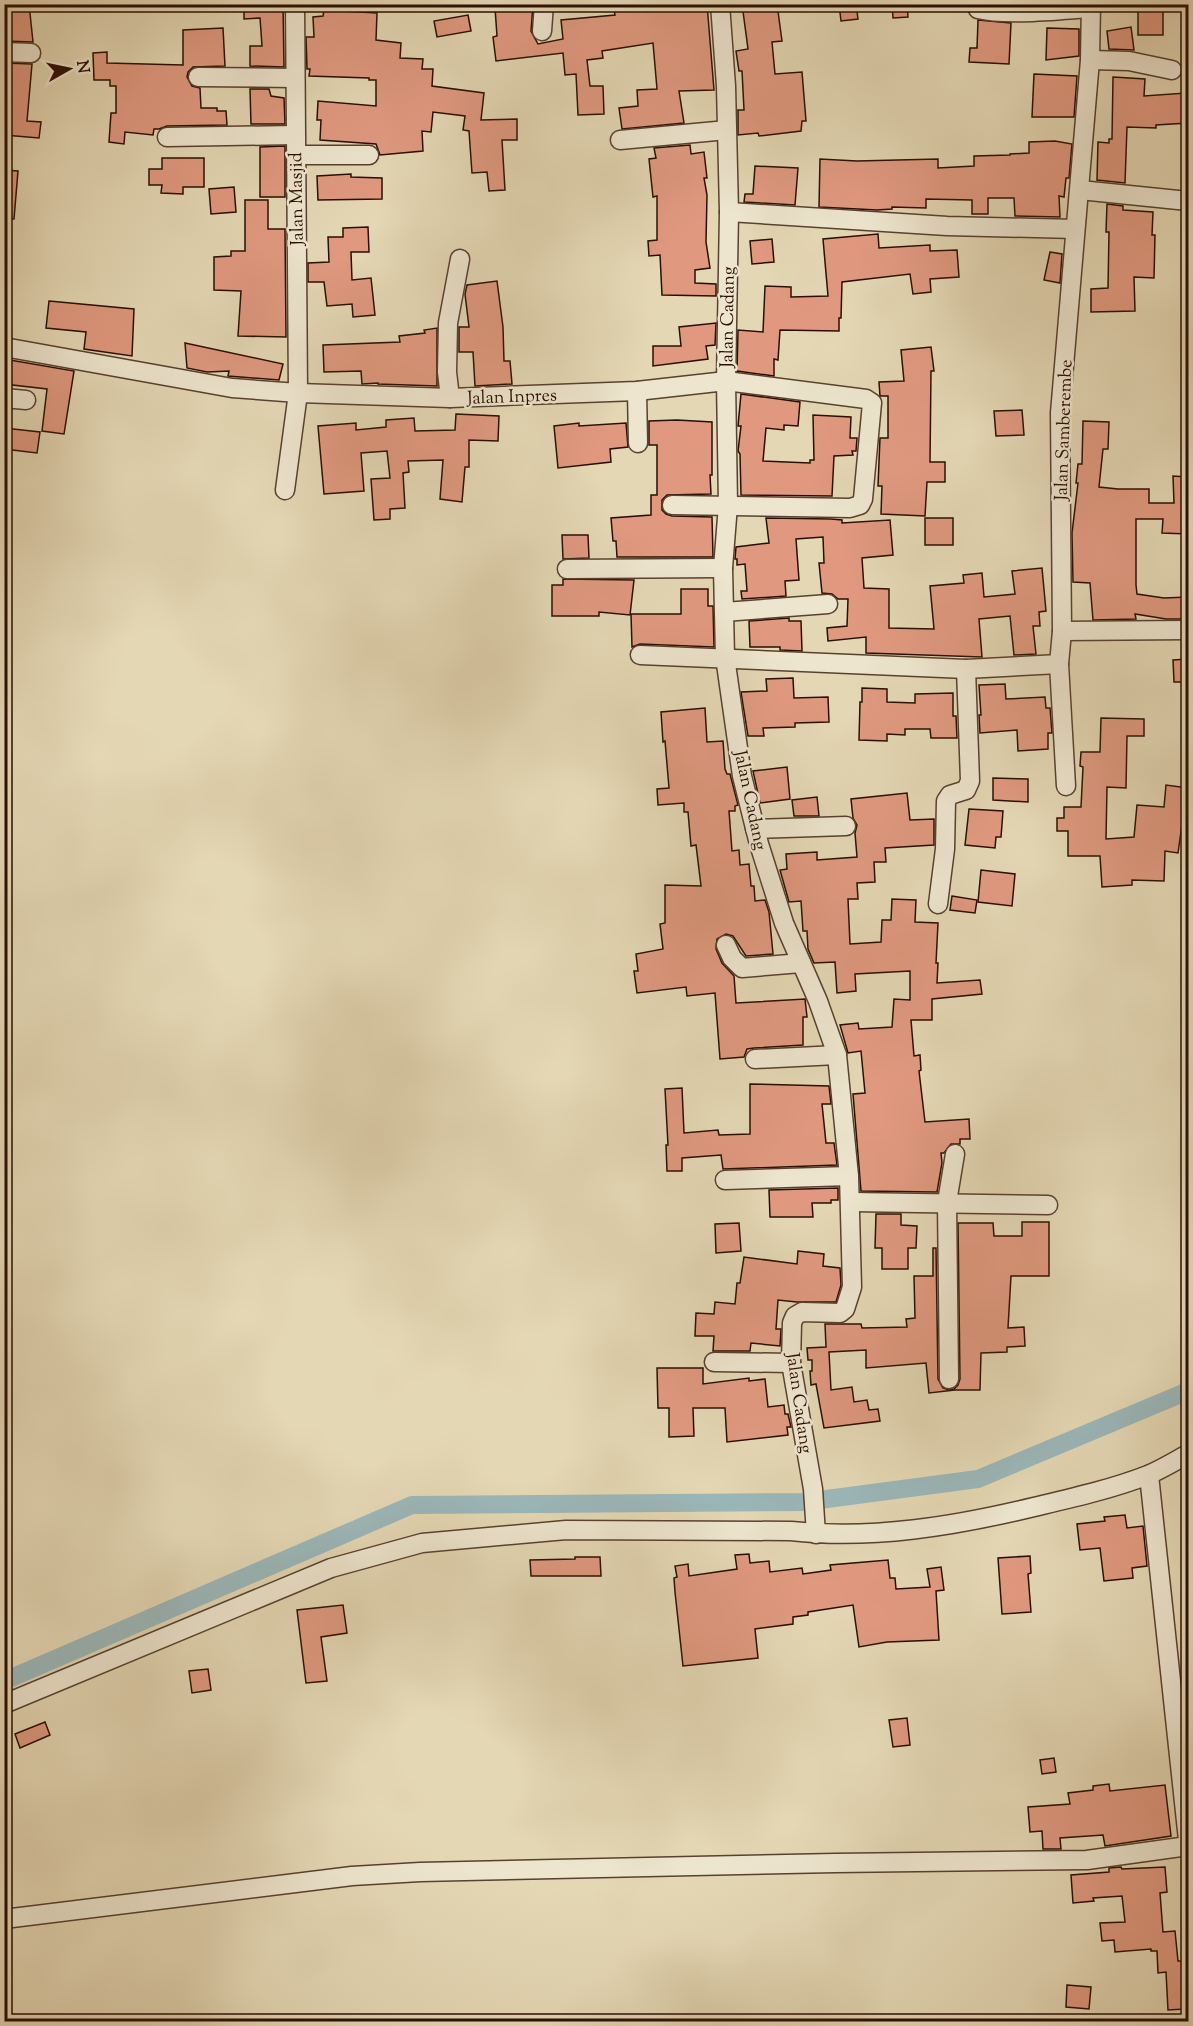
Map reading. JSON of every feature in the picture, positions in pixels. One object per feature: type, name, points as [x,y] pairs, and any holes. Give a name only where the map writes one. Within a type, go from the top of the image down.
[{"type":"street","name":"Jalan Masjid","points":[[285,490],[298,393],[294,4]]},
{"type":"street","points":[[542,31],[544,4]]},
{"type":"street","name":"Jalan Cadang","points":[[720,4],[729,212],[726,381],[728,505],[723,568],[725,657],[742,776],[755,829],[784,923],[837,1055],[849,1176],[852,1287],[845,1309],[840,1312],[802,1312],[795,1316],[792,1323],[791,1363],[813,1490],[816,1526]]},
{"type":"street","points":[[976,4],[978,9],[1028,11],[1091,6]]},
{"type":"street","name":"Jalan Samberembe","points":[[1066,786],[1059,664],[1062,631],[1060,413],[1090,60],[1091,6]]},
{"type":"street","points":[[4,52],[31,54]]},
{"type":"street","points":[[1090,60],[1129,61],[1172,70]]},
{"type":"street","points":[[198,77],[295,78]]},
{"type":"street","points":[[620,140],[727,130]]},
{"type":"street","points":[[167,137],[296,135]]},
{"type":"street","points":[[296,155],[369,155]]},
{"type":"street","points":[[1080,189],[1188,201]]},
{"type":"street","points":[[729,212],[947,226],[1075,229]]},
{"type":"street","points":[[450,398],[447,372],[448,323],[460,259]]},
{"type":"street","name":"Jalan Inpres","points":[[4,347],[232,388],[298,393],[450,398],[637,391],[726,381],[870,401],[872,407],[863,499],[860,505],[850,508],[728,505]]},
{"type":"street","points":[[637,391],[638,443]]},
{"type":"street","points":[[4,398],[26,400]]},
{"type":"street","points":[[672,505],[728,505]]},
{"type":"street","points":[[567,568],[723,568]]},
{"type":"street","points":[[724,612],[828,604]]},
{"type":"street","points":[[1062,631],[1188,630]]},
{"type":"street","points":[[640,655],[966,669],[1059,664]]},
{"type":"street","points":[[938,904],[945,849],[946,801],[950,795],[966,789],[970,780],[966,669]]},
{"type":"street","points":[[755,829],[846,826]]},
{"type":"street","points":[[726,945],[732,958],[742,968],[801,963]]},
{"type":"street","points":[[756,1059],[837,1055]]},
{"type":"street","points":[[948,1379],[947,1202],[955,1154]]},
{"type":"street","points":[[725,1180],[849,1176]]},
{"type":"street","points":[[850,1202],[1048,1205]]},
{"type":"street","points":[[714,1362],[791,1363]]},
{"type":"street","points":[[4,1704],[331,1568],[422,1543],[566,1530],[790,1531],[816,1526],[913,1530],[977,1521],[1074,1497],[1149,1475],[1188,1454]]},
{"type":"street","points":[[1149,1475],[1188,1840]]},
{"type":"street","points":[[4,1918],[352,1876],[420,1872],[1087,1860],[1188,1846]]},
{"type":"building","points":[[4,4],[29,4],[33,42],[4,41]]},
{"type":"building","points":[[244,4],[283,4],[284,67],[250,66],[250,46],[262,46],[260,18],[244,19]]},
{"type":"building","points":[[613,4],[653,4],[654,9],[680,4],[707,4],[714,90],[679,91],[684,123],[622,129],[619,108],[638,106],[637,90],[657,89],[653,43],[602,51],[603,58],[587,60],[590,86],[603,86],[604,114],[578,115],[576,74],[565,75],[563,53],[496,61],[493,37],[497,36],[495,8],[533,5],[531,31],[538,44],[563,39],[561,20],[615,15]]},
{"type":"building","points":[[742,4],[777,4],[782,41],[772,42],[775,74],[802,72],[806,121],[802,121],[801,131],[759,136],[758,133],[738,135],[738,110],[744,110],[742,71],[739,71],[736,51],[748,49]]},
{"type":"building","points":[[839,4],[856,4],[858,19],[841,21]]},
{"type":"building","points":[[892,4],[907,4],[908,17],[893,18]]},
{"type":"building","points":[[1138,4],[1163,4],[1163,35],[1138,35]]},
{"type":"building","points":[[324,10],[377,13],[376,40],[401,43],[400,58],[423,59],[422,69],[433,69],[432,86],[484,93],[481,120],[517,119],[517,140],[502,140],[505,190],[489,191],[487,172],[472,173],[469,131],[463,130],[465,116],[433,112],[431,132],[422,131],[423,151],[380,155],[376,144],[320,140],[321,120],[317,120],[318,101],[376,106],[376,80],[309,76],[306,37],[314,37],[313,17],[323,16]]},
{"type":"building","points":[[468,15],[471,31],[437,37],[434,21]]},
{"type":"building","points":[[978,20],[1011,23],[1009,64],[969,62],[970,48],[977,48]]},
{"type":"building","points":[[1131,27],[1134,50],[1109,49],[1107,31]]},
{"type":"building","points":[[223,28],[225,66],[193,67],[187,77],[192,86],[200,88],[201,108],[217,108],[217,111],[226,111],[227,125],[167,126],[154,129],[153,135],[125,132],[124,144],[109,142],[111,113],[116,113],[116,86],[110,86],[110,80],[94,80],[93,53],[107,52],[107,63],[183,65],[183,30]]},
{"type":"building","points":[[1047,28],[1079,29],[1079,56],[1046,60]]},
{"type":"building","points":[[4,63],[32,64],[27,121],[41,122],[39,138],[4,135]]},
{"type":"building","points":[[1034,74],[1077,76],[1074,117],[1032,117]]},
{"type":"building","points":[[1113,77],[1145,79],[1144,96],[1186,93],[1188,123],[1156,125],[1156,128],[1127,127],[1125,183],[1097,180],[1098,142],[1109,143],[1109,139],[1112,139]]},
{"type":"building","points":[[250,89],[269,89],[271,96],[284,98],[285,124],[251,124]]},
{"type":"building","points":[[1055,141],[1072,144],[1069,178],[1066,178],[1064,197],[1059,196],[1060,217],[1015,216],[1014,198],[988,198],[988,214],[972,214],[972,200],[926,199],[926,208],[892,207],[892,209],[877,210],[819,207],[820,159],[857,161],[938,159],[938,168],[974,166],[974,156],[1029,153],[1029,142]]},
{"type":"building","points":[[690,145],[691,154],[704,152],[707,178],[704,178],[707,195],[706,242],[710,268],[695,270],[695,283],[716,284],[716,296],[662,295],[660,255],[649,256],[648,241],[657,240],[657,196],[653,197],[649,159],[656,158],[654,148]]},
{"type":"building","points":[[285,146],[285,197],[260,197],[260,147]]},
{"type":"building","points":[[162,158],[204,158],[204,187],[183,187],[183,194],[161,193],[162,185],[149,185],[149,169],[162,169]]},
{"type":"building","points":[[755,166],[798,168],[795,205],[744,202],[745,194],[753,194]]},
{"type":"building","points":[[4,170],[18,171],[14,219],[4,218]]},
{"type":"building","points":[[351,174],[351,177],[382,178],[382,199],[318,200],[317,176]]},
{"type":"building","points":[[234,187],[236,212],[211,214],[209,189]]},
{"type":"building","points":[[245,200],[268,200],[268,229],[285,229],[286,337],[238,336],[241,291],[214,290],[214,257],[231,256],[231,251],[245,251]]},
{"type":"building","points":[[1107,204],[1123,206],[1123,210],[1153,212],[1154,278],[1134,277],[1135,311],[1091,312],[1091,289],[1108,288]]},
{"type":"building","points":[[368,227],[369,252],[351,252],[352,280],[371,278],[375,315],[353,317],[352,304],[327,306],[324,282],[308,282],[308,263],[329,262],[328,237],[343,237],[343,228]]},
{"type":"building","points":[[878,234],[879,248],[930,245],[930,251],[957,250],[959,277],[930,279],[931,292],[913,294],[910,274],[842,282],[839,331],[780,330],[778,360],[774,359],[774,376],[737,371],[738,330],[763,332],[765,286],[791,287],[791,297],[828,296],[823,239]]},
{"type":"building","points":[[772,239],[774,262],[752,264],[750,241]]},
{"type":"building","points":[[1050,252],[1062,254],[1060,283],[1044,280]]},
{"type":"building","points":[[497,281],[503,327],[504,361],[510,361],[512,384],[475,386],[473,352],[459,352],[459,327],[469,327],[465,294],[467,285]]},
{"type":"building","points":[[49,301],[134,309],[132,356],[84,349],[86,332],[46,328]]},
{"type":"building","points":[[716,323],[715,345],[706,346],[708,359],[653,366],[653,346],[681,346],[679,327]]},
{"type":"building","points":[[437,328],[437,386],[362,384],[361,371],[324,372],[323,345],[400,342],[399,336],[425,333],[424,330]]},
{"type":"building","points":[[185,343],[283,364],[279,380],[228,376],[229,371],[207,372],[187,368]]},
{"type":"building","points":[[931,347],[934,371],[931,371],[930,462],[945,462],[945,482],[927,482],[925,516],[881,514],[882,486],[878,486],[880,438],[888,438],[888,396],[880,396],[879,382],[904,381],[901,350]]},
{"type":"building","points":[[4,359],[74,371],[64,434],[42,431],[47,389],[4,384]]},
{"type":"building","points":[[741,394],[800,402],[798,426],[784,425],[784,430],[766,428],[763,461],[810,463],[810,460],[814,460],[813,415],[851,417],[850,438],[857,438],[856,451],[852,451],[853,455],[834,456],[832,496],[741,495],[738,451],[741,426],[738,426]]},
{"type":"building","points":[[1022,410],[1024,435],[996,436],[994,411]]},
{"type":"building","points":[[456,414],[499,416],[498,441],[469,440],[469,467],[465,467],[462,502],[440,499],[443,460],[408,461],[409,472],[403,473],[405,508],[390,509],[390,519],[374,520],[371,479],[390,478],[387,451],[361,453],[364,491],[324,494],[318,426],[356,423],[356,430],[386,427],[386,420],[414,418],[415,431],[455,430]]},
{"type":"building","points":[[649,421],[712,422],[711,494],[667,495],[662,500],[662,510],[672,516],[712,517],[713,557],[617,557],[611,518],[651,515],[651,495],[657,495],[657,445],[649,445]]},
{"type":"building","points":[[1083,421],[1109,422],[1108,449],[1103,449],[1099,487],[1149,489],[1149,503],[1174,503],[1173,476],[1187,477],[1188,534],[1162,533],[1163,519],[1136,519],[1136,585],[1137,594],[1164,598],[1188,597],[1188,619],[1166,619],[1135,614],[1136,619],[1093,620],[1090,583],[1073,582],[1072,533],[1078,464],[1082,464]]},
{"type":"building","points":[[579,423],[579,426],[626,423],[628,447],[610,449],[611,462],[558,468],[554,426]]},
{"type":"building","points":[[4,428],[40,432],[37,453],[4,449]]},
{"type":"building","points":[[766,518],[831,519],[842,520],[842,523],[890,520],[893,555],[862,558],[864,588],[889,589],[889,628],[934,629],[930,586],[964,583],[963,575],[982,573],[984,597],[1015,594],[1012,571],[1042,568],[1046,611],[1039,612],[1040,626],[1033,626],[1036,654],[1014,655],[1010,616],[979,619],[982,657],[866,653],[866,637],[828,641],[827,628],[847,626],[848,599],[838,599],[832,594],[822,593],[819,563],[824,563],[823,537],[796,539],[799,580],[785,581],[786,596],[742,599],[741,591],[747,591],[745,564],[737,565],[736,547],[769,543]]},
{"type":"building","points":[[925,518],[953,518],[953,545],[925,545]]},
{"type":"building","points":[[562,535],[588,535],[589,558],[563,559]]},
{"type":"building","points":[[563,579],[634,580],[630,615],[599,612],[599,616],[552,616],[552,585],[563,585]]},
{"type":"building","points":[[681,589],[708,589],[708,606],[713,606],[714,647],[640,644],[632,647],[631,614],[681,614]]},
{"type":"building","points":[[789,618],[789,621],[801,621],[802,651],[780,650],[780,647],[750,647],[749,621]]},
{"type":"building","points":[[1188,659],[1188,682],[1174,682],[1173,660]]},
{"type":"building","points":[[793,678],[794,698],[828,697],[829,722],[795,723],[795,727],[763,728],[764,736],[748,736],[741,692],[767,691],[766,679]]},
{"type":"building","points":[[1005,684],[1006,699],[1045,697],[1046,708],[1050,708],[1052,733],[1048,733],[1048,749],[1018,751],[1017,730],[980,733],[979,685]]},
{"type":"building","points":[[862,688],[887,689],[887,702],[915,703],[915,694],[953,693],[953,716],[956,716],[957,738],[931,738],[930,729],[905,729],[905,735],[887,734],[887,741],[859,740]]},
{"type":"building","points":[[705,708],[707,742],[723,741],[725,769],[727,774],[730,774],[738,805],[735,806],[735,811],[729,811],[732,851],[739,850],[740,865],[749,864],[755,901],[765,900],[769,912],[773,954],[746,956],[733,936],[726,934],[717,939],[716,949],[722,963],[734,976],[736,1003],[805,999],[807,1017],[803,1017],[803,1045],[747,1049],[744,1057],[720,1059],[715,993],[687,996],[686,987],[637,993],[634,971],[638,971],[636,954],[663,949],[660,924],[665,923],[665,885],[701,886],[696,845],[691,846],[688,812],[684,812],[684,803],[658,805],[657,789],[669,788],[661,712]]},
{"type":"building","points":[[1101,718],[1144,719],[1144,736],[1127,736],[1126,788],[1107,787],[1106,839],[1134,837],[1137,805],[1164,807],[1166,785],[1188,788],[1188,804],[1185,803],[1178,853],[1165,851],[1164,881],[1132,880],[1132,885],[1102,887],[1100,856],[1068,856],[1068,831],[1057,831],[1057,818],[1064,818],[1064,807],[1081,807],[1083,767],[1080,766],[1081,752],[1100,752]]},
{"type":"building","points":[[787,767],[790,799],[760,803],[753,771]]},
{"type":"building","points":[[993,778],[1028,779],[1028,802],[993,800]]},
{"type":"building","points":[[907,793],[910,820],[934,819],[934,845],[885,848],[886,862],[874,862],[875,882],[857,883],[858,899],[848,899],[850,944],[881,942],[882,920],[891,920],[892,899],[916,900],[915,922],[938,923],[937,983],[980,980],[982,994],[932,999],[932,1020],[911,1020],[914,1056],[920,1055],[921,1070],[919,1071],[925,1122],[969,1119],[970,1139],[960,1139],[960,1144],[951,1144],[944,1153],[941,1153],[942,1163],[937,1192],[861,1191],[853,1094],[865,1093],[861,1051],[848,1053],[840,1025],[858,1023],[859,1029],[892,1027],[894,999],[910,1000],[910,971],[855,974],[856,991],[837,993],[835,962],[814,963],[808,949],[807,931],[803,931],[801,901],[789,902],[780,870],[787,869],[786,854],[817,852],[817,860],[857,857],[855,833],[857,825],[853,818],[851,799]]},
{"type":"building","points":[[817,797],[819,816],[794,816],[792,800]]},
{"type":"building","points":[[969,809],[1003,811],[1001,837],[996,837],[995,848],[965,845]]},
{"type":"building","points":[[981,870],[1015,874],[1012,906],[978,902]]},
{"type":"building","points":[[952,896],[977,900],[975,913],[950,910]]},
{"type":"building","points":[[750,1084],[829,1086],[831,1104],[822,1104],[826,1143],[834,1143],[837,1165],[723,1169],[721,1155],[682,1158],[682,1171],[667,1171],[665,1089],[682,1088],[684,1133],[718,1130],[719,1135],[750,1134]]},
{"type":"building","points":[[838,1188],[838,1200],[831,1200],[831,1203],[812,1203],[813,1217],[770,1217],[769,1190]]},
{"type":"building","points":[[876,1214],[901,1214],[901,1225],[917,1226],[916,1248],[908,1248],[908,1269],[882,1269],[882,1248],[875,1248]]},
{"type":"building","points":[[1022,1222],[1049,1222],[1049,1276],[1011,1276],[1008,1328],[1024,1327],[1025,1346],[1007,1347],[1007,1352],[981,1353],[980,1390],[929,1393],[926,1363],[866,1368],[866,1350],[829,1352],[831,1390],[852,1387],[854,1402],[867,1400],[869,1410],[878,1409],[880,1421],[824,1428],[816,1384],[811,1385],[812,1360],[808,1360],[807,1348],[826,1347],[825,1324],[861,1324],[862,1328],[907,1327],[906,1319],[915,1318],[914,1276],[933,1276],[933,1248],[936,1248],[938,1379],[943,1388],[954,1389],[960,1379],[958,1223],[993,1223],[994,1236],[1022,1236]]},
{"type":"building","points":[[739,1223],[741,1251],[716,1253],[715,1224]]},
{"type":"building","points":[[798,1251],[824,1254],[823,1266],[840,1268],[841,1285],[836,1302],[778,1300],[776,1329],[781,1329],[780,1346],[751,1343],[750,1351],[713,1351],[714,1336],[695,1336],[696,1313],[714,1314],[715,1302],[735,1304],[737,1283],[740,1283],[744,1257],[797,1264]]},
{"type":"building","points":[[657,1368],[703,1368],[703,1384],[749,1378],[749,1381],[765,1379],[768,1407],[784,1405],[785,1414],[788,1414],[791,1427],[787,1427],[788,1435],[727,1442],[725,1408],[693,1408],[694,1436],[669,1437],[669,1408],[658,1408]]},
{"type":"building","points":[[1125,1515],[1127,1528],[1143,1526],[1147,1566],[1132,1568],[1133,1578],[1104,1581],[1100,1548],[1080,1550],[1077,1524],[1105,1521],[1104,1517]]},
{"type":"building","points":[[749,1554],[750,1563],[769,1561],[770,1572],[802,1568],[803,1574],[831,1570],[830,1565],[888,1560],[890,1578],[895,1578],[896,1589],[930,1587],[927,1569],[941,1567],[944,1590],[936,1591],[939,1640],[887,1642],[859,1647],[853,1605],[808,1612],[808,1615],[793,1617],[793,1624],[755,1629],[758,1658],[683,1666],[675,1592],[674,1578],[677,1577],[675,1566],[688,1564],[689,1576],[737,1569],[735,1555]]},
{"type":"building","points":[[1030,1556],[1031,1573],[1028,1574],[1031,1612],[1002,1614],[998,1558]]},
{"type":"building","points":[[575,1557],[600,1557],[601,1576],[531,1576],[530,1560],[575,1559]]},
{"type":"building","points":[[343,1605],[347,1633],[321,1637],[327,1681],[306,1683],[297,1610]]},
{"type":"building","points":[[208,1669],[211,1690],[192,1693],[189,1671]]},
{"type":"building","points":[[907,1718],[910,1745],[893,1747],[889,1720]]},
{"type":"building","points":[[45,1722],[50,1735],[20,1748],[15,1734]]},
{"type":"building","points":[[1054,1758],[1056,1772],[1042,1774],[1040,1760]]},
{"type":"building","points":[[1109,1784],[1110,1791],[1165,1785],[1171,1836],[1105,1846],[1103,1835],[1060,1838],[1061,1849],[1043,1849],[1042,1831],[1030,1832],[1028,1807],[1070,1804],[1068,1793],[1093,1790],[1093,1786]]},
{"type":"building","points":[[1121,1867],[1122,1869],[1165,1867],[1167,1892],[1160,1893],[1163,1932],[1175,1931],[1178,1961],[1184,1961],[1185,2009],[1168,2010],[1166,1972],[1158,1973],[1157,1951],[1151,1951],[1151,1949],[1115,1952],[1114,1940],[1102,1941],[1100,1923],[1125,1922],[1122,1896],[1093,1898],[1094,1901],[1073,1903],[1071,1875],[1109,1872],[1109,1868]]},
{"type":"building","points":[[1067,1985],[1091,1987],[1089,2009],[1066,2007]]},
{"type":"waterway","points":[[4,1681],[412,1505],[804,1502],[978,1479],[1188,1391]]}]
